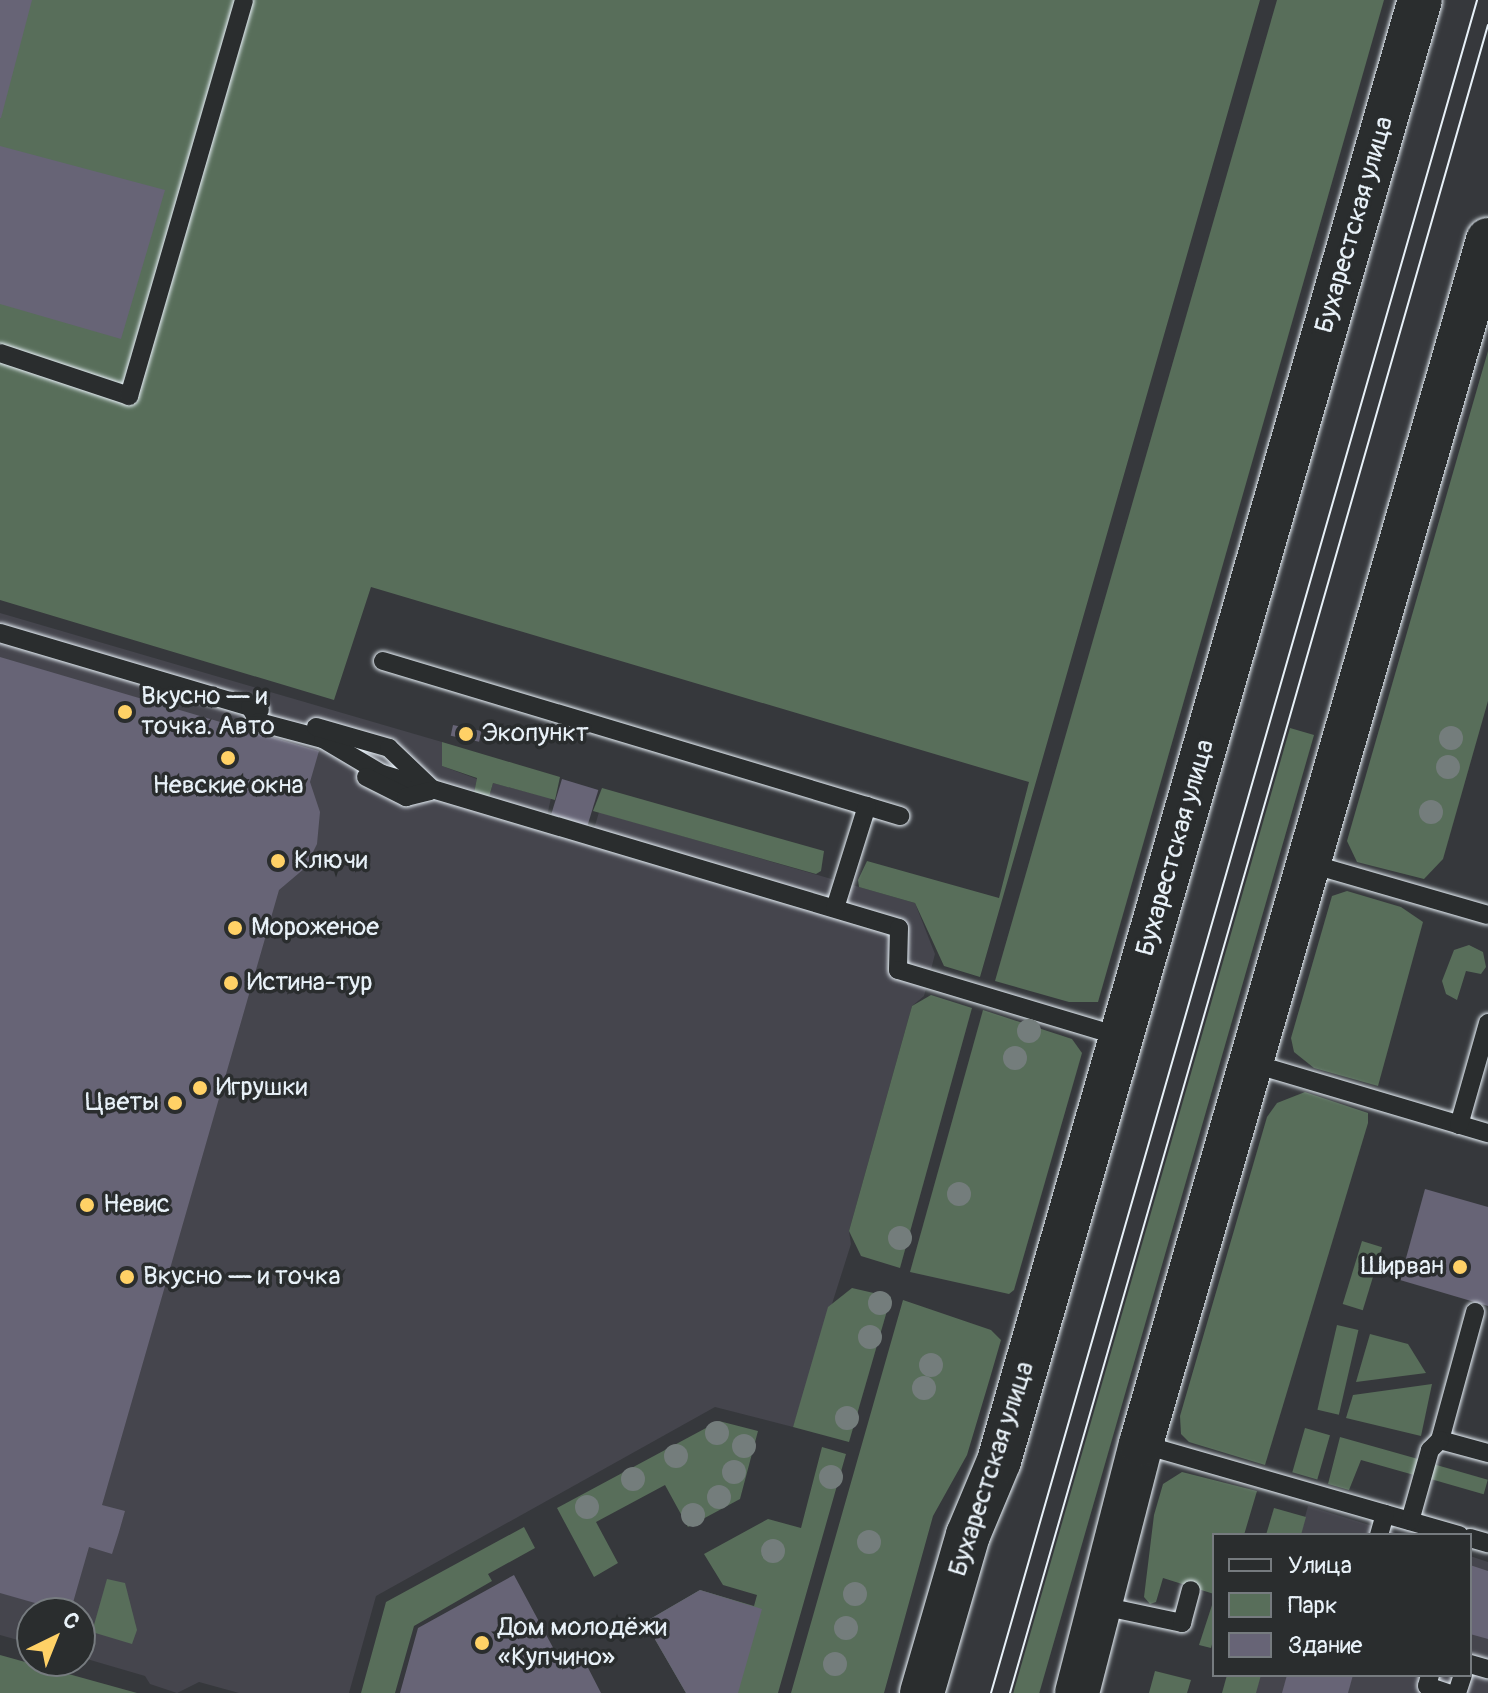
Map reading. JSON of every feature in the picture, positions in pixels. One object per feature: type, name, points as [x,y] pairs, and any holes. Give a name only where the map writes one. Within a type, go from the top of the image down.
[{"type":"street","name":"Бухарестская улица","points":[[922,1693],[968,1535],[999,1461],[1420,0]]},
{"type":"street","points":[[1077,1693],[1102,1606],[1141,1444],[1311,864],[1488,240]]},
{"type":"lane","points":[[0,353],[129,396],[244,0]]},
{"type":"lane","points":[[0,633],[389,748],[433,790]]},
{"type":"lane","points":[[383,661],[900,816]]},
{"type":"lane","points":[[250,707],[259,722],[323,739],[382,774],[899,928],[898,970],[1121,1037]]},
{"type":"lane","points":[[835,908],[867,806]]},
{"type":"lane","points":[[1311,864],[1488,915]]},
{"type":"lane","points":[[1459,1125],[1488,1023]]},
{"type":"lane","points":[[1251,1063],[1488,1133]]},
{"type":"lane","points":[[1410,1521],[1430,1450],[1440,1440],[1475,1312]]},
{"type":"lane","points":[[1440,1440],[1488,1453]]},
{"type":"lane","points":[[1141,1444],[1452,1533]]},
{"type":"lane","points":[[1380,1533],[1385,1514]]},
{"type":"lane","points":[[1102,1606],[1182,1623],[1191,1590]]},
{"type":"lane","points":[[1427,1685],[1447,1693]]},
{"type":"shaded area","points":[[0,613],[442,742],[442,766],[477,779],[474,792],[489,797],[493,783],[551,798],[547,816],[594,829],[599,812],[915,903],[935,954],[924,996],[912,1006],[849,1231],[851,1244],[793,1427],[715,1407],[376,1596],[349,1693],[239,1693],[199,1682],[177,1693],[150,1684],[145,1676],[96,1662],[96,1597],[16,1597],[16,1640],[0,1635]]},
{"type":"shaded area","points":[[1308,1506],[1396,1533],[1301,1533]]},
{"type":"shaded area","points":[[1472,1557],[1488,1562],[1488,1693],[1254,1693],[1258,1677],[1472,1677]]},
{"type":"green space","points":[[0,0],[1260,0],[980,977],[944,966],[915,903],[859,887],[858,880],[867,861],[999,898],[1029,782],[371,587],[334,700],[0,600]]},
{"type":"green space","points":[[1277,0],[1384,0],[1098,1002],[1069,1002],[995,981]]},
{"type":"green space","points":[[1488,351],[1488,701],[1443,859],[1424,879],[1357,862],[1347,841]]},
{"type":"green space","points":[[1290,728],[1314,735],[1039,1693],[1013,1693]]},
{"type":"green space","points":[[442,742],[560,777],[555,800],[493,783],[489,797],[474,793],[477,778],[442,766]]},
{"type":"green space","points":[[602,788],[824,851],[821,871],[816,874],[593,811]]},
{"type":"green space","points":[[1347,891],[1401,907],[1423,922],[1378,1086],[1314,1068],[1294,1052],[1291,1038],[1332,896]]},
{"type":"green space","points":[[1469,945],[1483,952],[1486,967],[1481,974],[1466,971],[1457,1000],[1446,994],[1442,981],[1454,950]]},
{"type":"green space","points":[[931,995],[972,1008],[900,1268],[861,1256],[849,1231],[912,1006]]},
{"type":"green space","points":[[983,1010],[1072,1039],[1082,1053],[1014,1290],[1009,1294],[910,1272]]},
{"type":"green space","points":[[1305,1092],[1368,1113],[1368,1123],[1265,1465],[1189,1442],[1181,1434],[1180,1416],[1267,1117],[1277,1103]]},
{"type":"green space","points":[[1362,1241],[1382,1247],[1363,1310],[1343,1304]]},
{"type":"green space","points":[[852,1288],[891,1297],[849,1442],[793,1427],[828,1307]]},
{"type":"green space","points":[[903,1300],[991,1330],[1001,1340],[967,1455],[933,1516],[884,1693],[791,1693]]},
{"type":"green space","points":[[1337,1325],[1358,1330],[1339,1415],[1317,1410]]},
{"type":"green space","points":[[1370,1334],[1408,1344],[1426,1373],[1356,1382]]},
{"type":"green space","points":[[1432,1384],[1421,1436],[1346,1418],[1353,1395]]},
{"type":"green space","points":[[719,1421],[758,1431],[740,1499],[688,1527],[665,1485],[596,1522],[618,1563],[594,1577],[557,1508]]},
{"type":"green space","points":[[1305,1428],[1330,1435],[1317,1479],[1292,1472]]},
{"type":"green space","points":[[1340,1437],[1418,1459],[1414,1475],[1361,1460],[1349,1490],[1328,1484]]},
{"type":"green space","points":[[822,1447],[846,1454],[778,1693],[686,1693],[645,1622],[700,1590],[754,1606],[757,1595],[723,1585],[704,1554],[768,1519],[801,1528]]},
{"type":"green space","points":[[1433,1464],[1488,1480],[1484,1494],[1429,1478]]},
{"type":"green space","points":[[1182,1472],[1257,1491],[1245,1533],[1212,1533],[1212,1593],[1163,1578],[1156,1602],[1150,1604],[1144,1597],[1154,1515],[1163,1484]]},
{"type":"green space","points":[[1274,1508],[1306,1517],[1302,1533],[1267,1533]]},
{"type":"green space","points":[[524,1527],[535,1548],[488,1574],[492,1581],[414,1626],[395,1693],[361,1693],[386,1602]]},
{"type":"green space","points":[[107,1579],[125,1583],[137,1630],[132,1644],[96,1633],[96,1618]]},
{"type":"green space","points":[[1212,1605],[1211,1648],[1199,1645]]},
{"type":"green space","points":[[0,1655],[16,1659],[16,1677],[79,1677],[137,1693],[0,1693]]},
{"type":"green space","points":[[1155,1671],[1191,1680],[1187,1693],[1149,1693]]},
{"type":"green space","points":[[1226,1677],[1260,1677],[1256,1693],[1222,1693]]},
{"type":"building","points":[[0,0],[32,0],[1,118],[0,118]]},
{"type":"building","points":[[0,146],[165,190],[121,339],[0,304]]},
{"type":"building","points":[[0,657],[319,751],[310,782],[320,812],[317,844],[305,868],[279,890],[102,1505],[125,1511],[112,1554],[89,1547],[75,1597],[16,1598],[0,1593]]},
{"type":"building","name":"Экопункт","points":[[453,725],[481,731],[479,742],[451,736]]},
{"type":"building","points":[[562,779],[598,790],[588,825],[551,814]]},
{"type":"building","points":[[1425,1189],[1488,1207],[1488,1306],[1400,1280]]},
{"type":"building","points":[[1472,1566],[1488,1571],[1488,1639],[1472,1635]]},
{"type":"building","name":"Дом молодёжи «Купчино»","points":[[514,1575],[564,1668],[583,1658],[601,1693],[400,1693],[418,1628]]},
{"type":"building","name":"Дом молодёжи «Купчино»","points":[[700,1590],[762,1609],[738,1693],[686,1693],[645,1622]]},
{"type":"building","points":[[1286,1677],[1352,1677],[1348,1693],[1282,1693]]},
{"type":"tram line","points":[[991,1693],[1477,0]]},
{"type":"tram line","points":[[1010,1693],[1488,25]]},
{"type":"place","name":"Вкусно — и точка. Авто","points":[[125,712]]},
{"type":"place","name":"Экопункт","points":[[466,734]]},
{"type":"place","name":"Невские окна","points":[[228,758]]},
{"type":"place","name":"Ключи","points":[[278,861]]},
{"type":"place","name":"Мороженое","points":[[235,928]]},
{"type":"place","name":"Истина-тур","points":[[231,983]]},
{"type":"place","name":"Игрушки","points":[[200,1088]]},
{"type":"place","name":"Цветы","points":[[175,1103]]},
{"type":"place","name":"Невис","points":[[87,1205]]},
{"type":"place","name":"Ширван","points":[[1460,1267]]},
{"type":"place","name":"Вкусно — и точка","points":[[127,1277]]},
{"type":"place","name":"Дом молодёжи «Купчино»","points":[[482,1643]]}]
